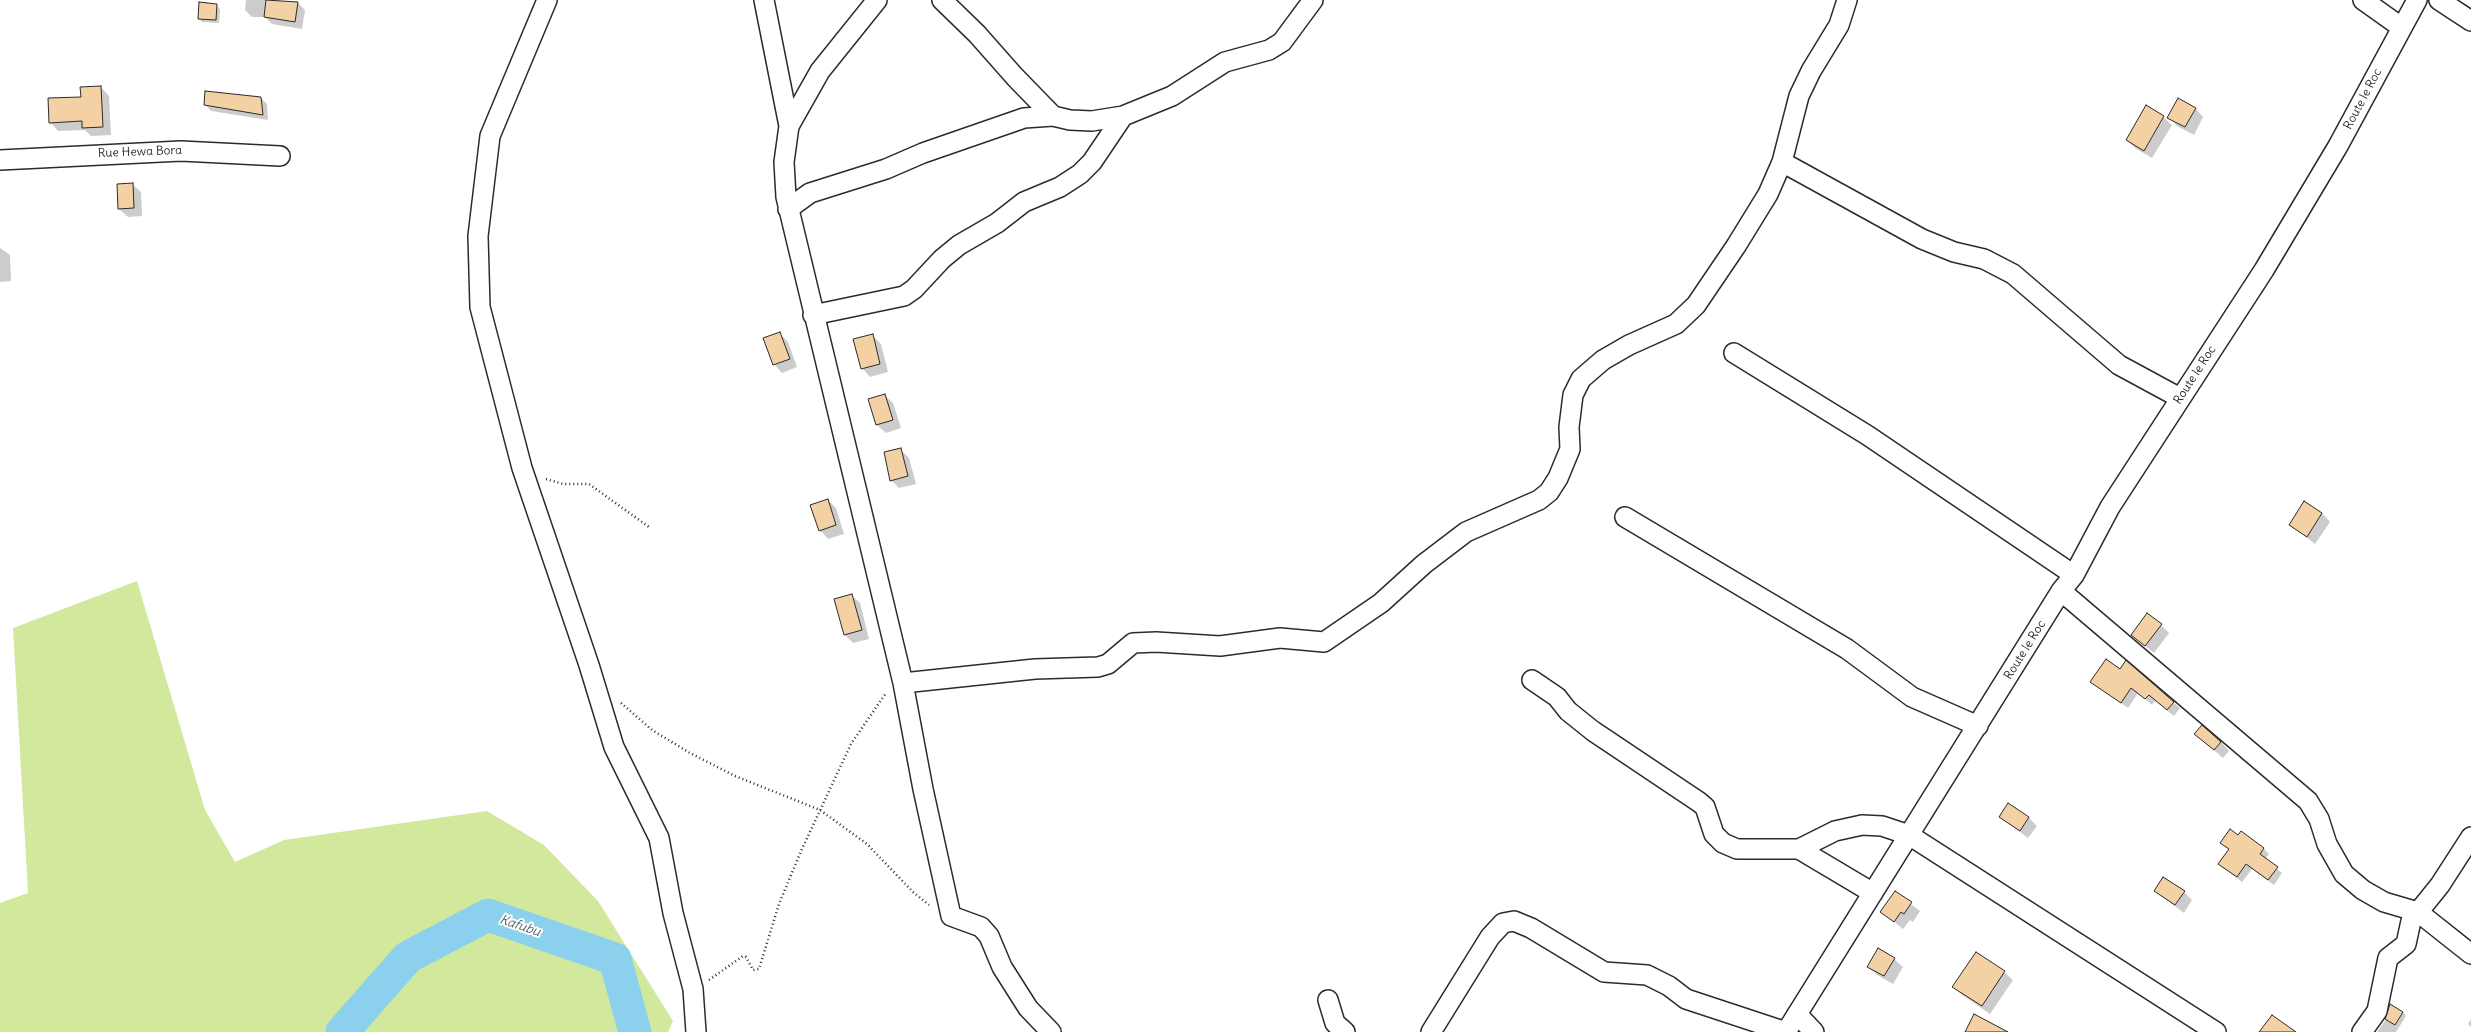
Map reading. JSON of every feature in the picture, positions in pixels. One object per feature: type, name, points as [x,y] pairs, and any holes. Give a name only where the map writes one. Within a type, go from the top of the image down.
[{"type":"street","points":[[547,0],[490,136],[478,236],[480,307],[522,468],[584,650],[614,747],[660,838],[673,913],[693,989],[696,1032]]},
{"type":"street","points":[[764,0],[789,126],[784,162],[788,209],[813,315],[895,687],[923,789],[951,916],[981,927],[989,936],[1002,967],[1044,1030]]},
{"type":"street","points":[[789,126],[820,71],[877,0]]},
{"type":"street","points":[[942,0],[977,34],[1015,77],[1053,116]]},
{"type":"street","points":[[788,209],[810,193],[886,169],[923,153],[1024,118],[1053,116],[1070,120],[1092,121],[1123,116],[1172,96],[1225,62],[1269,50],[1282,42],[1313,0]]},
{"type":"street","points":[[895,687],[1035,669],[1098,667],[1108,664],[1133,643],[1156,642],[1220,646],[1280,638],[1324,642],[1381,603],[1424,564],[1466,532],[1477,526],[1518,510],[1548,492],[1558,478],[1570,449],[1570,426],[1573,395],[1581,379],[1603,360],[1629,345],[1676,324],[1696,305],[1736,246],[1768,194],[1782,162],[1799,96],[1811,71],[1839,25],[1847,0]]},
{"type":"street","points":[[2363,0],[2401,27]]},
{"type":"street","name":"Route le Roc","points":[[1431,1032],[1490,937],[1503,923],[1514,921],[1531,928],[1604,972],[1647,975],[1669,986],[1686,999],[1786,1032],[1966,746],[2061,591],[2074,575],[2110,507],[2264,270],[2338,146],[2401,27],[2417,0]]},
{"type":"street","points":[[2439,0],[2471,21]]},
{"type":"street","points":[[813,315],[904,296],[914,289],[942,259],[960,245],[997,223],[1024,202],[1060,187],[1080,174],[1092,162],[1123,116]]},
{"type":"street","name":"Rue Hewa Bora","points":[[0,160],[181,150],[280,156]]},
{"type":"street","points":[[1782,162],[1922,239],[1954,252],[1984,259],[2013,274],[2119,365],[2180,398]]},
{"type":"street","points":[[1734,352],[1867,435],[2074,575]]},
{"type":"street","points":[[1625,517],[1847,649],[1912,697],[1978,726]]},
{"type":"street","points":[[2061,591],[2308,801],[2319,819],[2327,844],[2344,874],[2363,890],[2384,902],[2418,912],[2471,954]]},
{"type":"street","points":[[1532,680],[1557,697],[1568,711],[1593,731],[1705,807],[1714,834],[1723,843],[1737,849],[1799,849],[1835,831],[1848,827],[1882,826],[1909,836],[2216,1032]]},
{"type":"street","points":[[2362,1032],[2377,1011],[2380,1001],[2385,963],[2388,958],[2406,944],[2411,921],[2440,885],[2471,837]]},
{"type":"street","points":[[1799,849],[1873,893]]},
{"type":"street","points":[[1328,1000],[1335,1023],[1345,1032]]},
{"type":"street","points":[[1798,1014],[1814,1032]]},
{"type":"path","points":[[522,468],[547,480],[563,484],[589,484],[649,527]]},
{"type":"path","points":[[693,989],[714,978],[743,956],[746,957],[753,970],[759,969],[779,904],[800,851],[851,744],[895,687]]},
{"type":"path","points":[[618,700],[652,730],[690,752],[735,776],[820,810],[867,844],[913,892],[931,907],[951,916]]},
{"type":"green space","points":[[137,581],[205,810],[235,862],[284,840],[487,811],[544,845],[598,901],[673,1021],[668,1032],[0,1032],[0,903],[28,893],[13,628]]},
{"type":"building","points":[[266,0],[298,2],[295,22],[264,17]]},
{"type":"building","points":[[199,2],[217,4],[216,20],[198,19]]},
{"type":"building","points":[[101,86],[103,127],[82,128],[82,121],[49,123],[48,98],[81,97],[80,87]]},
{"type":"building","points":[[205,91],[261,97],[263,115],[204,105]]},
{"type":"building","points":[[2178,98],[2196,108],[2185,127],[2167,118]]},
{"type":"building","points":[[2146,105],[2164,116],[2144,151],[2126,140]]},
{"type":"building","points":[[133,183],[134,208],[118,209],[117,184]]},
{"type":"building","points":[[780,332],[790,359],[773,365],[763,338]]},
{"type":"building","points":[[873,334],[880,364],[861,369],[853,339]]},
{"type":"building","points":[[885,394],[893,420],[876,425],[868,399]]},
{"type":"building","points":[[901,448],[908,476],[890,481],[884,452]]},
{"type":"building","points":[[828,499],[836,525],[819,531],[810,505]]},
{"type":"building","points":[[2304,501],[2322,513],[2307,537],[2289,525]]},
{"type":"building","points":[[852,594],[862,630],[844,635],[834,599]]},
{"type":"building","points":[[2147,613],[2162,624],[2145,646],[2131,635]]},
{"type":"building","points":[[2106,659],[2120,669],[2126,660],[2174,702],[2167,710],[2149,695],[2145,699],[2131,688],[2121,703],[2090,682]]},
{"type":"building","points":[[2202,725],[2221,742],[2214,750],[2194,734]]},
{"type":"building","points":[[2008,803],[2029,817],[2020,831],[1999,817]]},
{"type":"building","points":[[2230,829],[2238,835],[2241,831],[2264,848],[2260,854],[2278,867],[2268,880],[2246,864],[2237,877],[2218,864],[2229,849],[2220,843]]},
{"type":"building","points":[[2163,877],[2185,891],[2175,905],[2154,891]]},
{"type":"building","points":[[1895,891],[1912,902],[1904,914],[1901,912],[1894,922],[1880,912]]},
{"type":"building","points":[[1878,948],[1895,958],[1884,976],[1867,967]]},
{"type":"building","points":[[1976,952],[2005,971],[1982,1006],[1952,987]]},
{"type":"building","points":[[2390,1004],[2403,1012],[2395,1025],[2385,1019]]},
{"type":"building","points":[[1974,1014],[2008,1032],[1965,1032]]},
{"type":"building","points":[[2272,1015],[2296,1032],[2259,1032]]},
{"type":"waterway","name":"Kafubu","points":[[342,1032],[408,957],[488,915],[615,959],[635,1032]]}]
